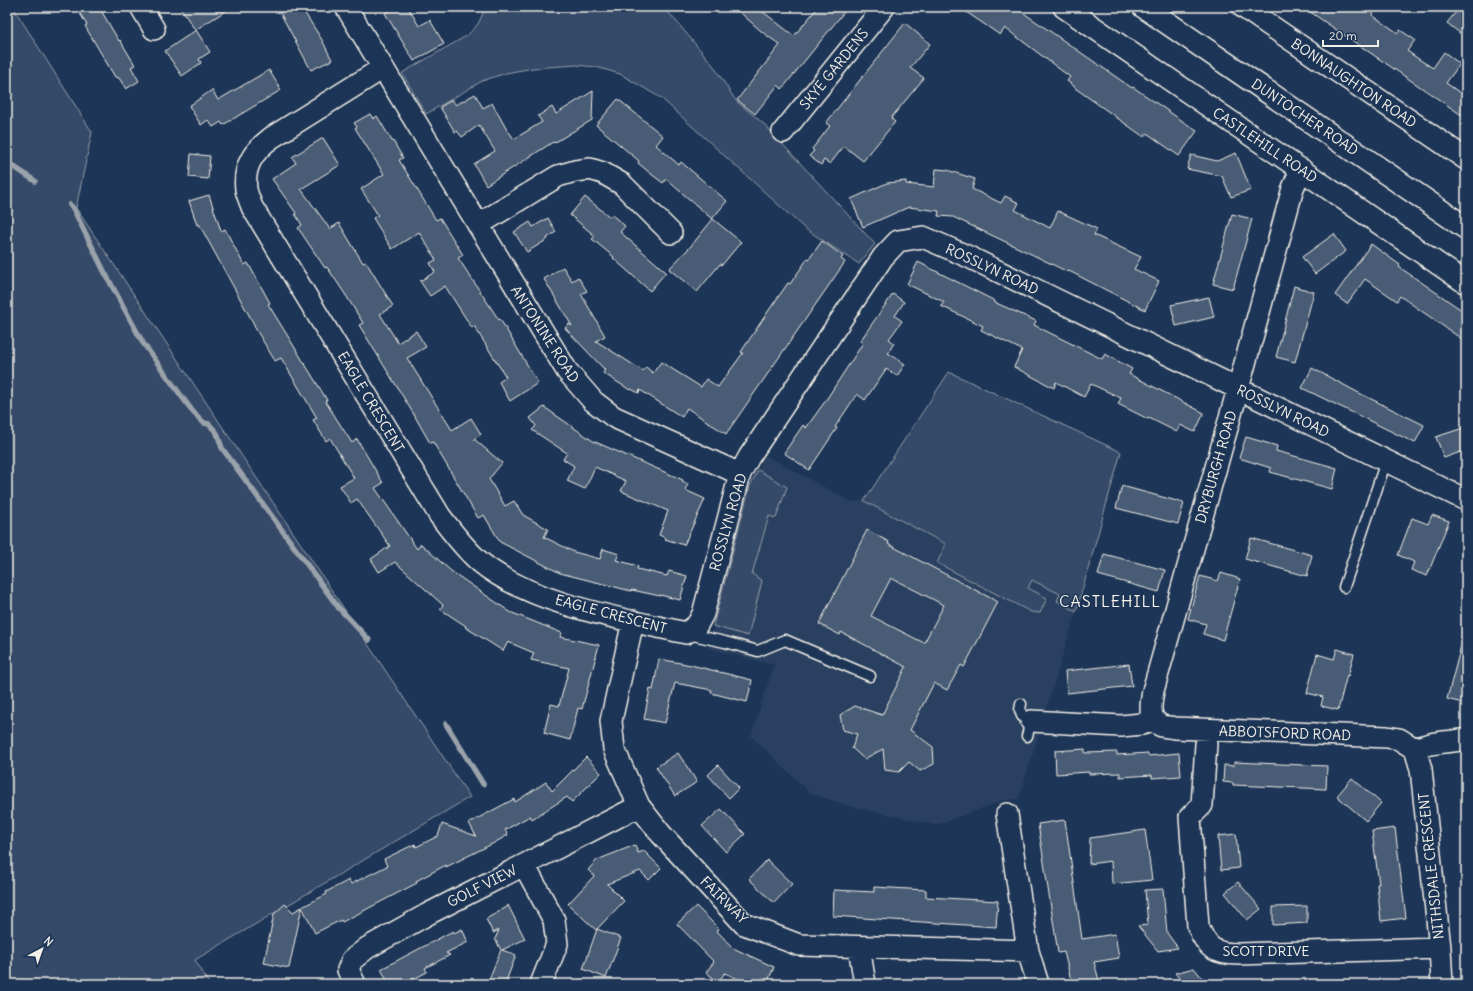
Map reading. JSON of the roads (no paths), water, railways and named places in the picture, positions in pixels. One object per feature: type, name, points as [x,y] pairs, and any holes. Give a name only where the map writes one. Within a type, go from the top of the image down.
[{"type":"main road","name":"DUNTOCHER ROAD","points":[[1144,7],[1466,228]]},
{"type":"street","name":"ANTONINE ROAD","points":[[346,7],[567,371],[593,401],[614,417],[740,474]]},
{"type":"street","name":"SKYE GARDENS","points":[[783,132],[884,7]]},
{"type":"street","name":"CASTLEHILL ROAD","points":[[1064,7],[1466,283]]},
{"type":"street","name":"BONNAUGHTON ROAD","points":[[1243,7],[1466,159]]},
{"type":"street","points":[[144,8],[154,29]]},
{"type":"street","name":"EAGLE CRESCENT","points":[[383,68],[259,147],[251,158],[246,175],[246,190],[252,206],[440,516],[458,540],[480,562],[500,575],[530,590],[570,605],[633,621],[686,633],[697,625],[703,614]]},
{"type":"street","name":"DRYBURGH ROAD","points":[[1154,720],[1150,711],[1153,691],[1293,188],[1301,169]]},
{"type":"street","points":[[478,225],[558,176],[575,171],[590,170],[603,173],[622,184],[671,233]]},
{"type":"street","name":"ROSSLYN ROAD","points":[[703,614],[740,474],[879,262],[898,242],[923,237],[963,255],[1466,500]]},
{"type":"street","name":"FAIRWAY","points":[[633,621],[611,721],[614,749],[639,806],[661,834],[744,924],[798,945],[1028,951]]},
{"type":"street","points":[[1026,720],[1121,726],[1142,724],[1154,720]]},
{"type":"street","name":"ABBOTSFORD ROAD","points":[[1154,720],[1161,726],[1175,728],[1387,737],[1399,739],[1415,749]]},
{"type":"street","points":[[1415,749],[1422,745],[1466,739]]},
{"type":"street","name":"SCOTT DRIVE","points":[[1206,744],[1202,805],[1190,817],[1198,926],[1203,939],[1212,949],[1224,954],[1231,954],[1440,948]]},
{"type":"street","name":"NITHSDALE CRESCENT","points":[[1415,749],[1421,769],[1440,948],[1442,984]]},
{"type":"street","name":"GOLF VIEW","points":[[355,984],[348,970],[352,960],[367,948],[428,914],[639,806]]},
{"type":"street","points":[[1006,814],[1028,951],[1038,984]]},
{"type":"street","points":[[524,865],[554,920],[557,944],[541,984]]},
{"type":"street","points":[[859,947],[865,984]]},
{"type":"lane","points":[[1344,587],[1386,461]]},
{"type":"lane","points":[[686,633],[758,651],[785,640],[870,676]]},
{"type":"waterway","points":[[7,162],[35,181]]},
{"type":"waterway","points":[[70,205],[73,208],[104,271],[143,343],[193,412],[204,423],[209,424],[217,433],[222,448],[338,607],[369,640]]},
{"type":"waterway","points":[[446,724],[483,784]]},
{"type":"district","name":"CASTLEHILL","points":[[1110,601]]}]
